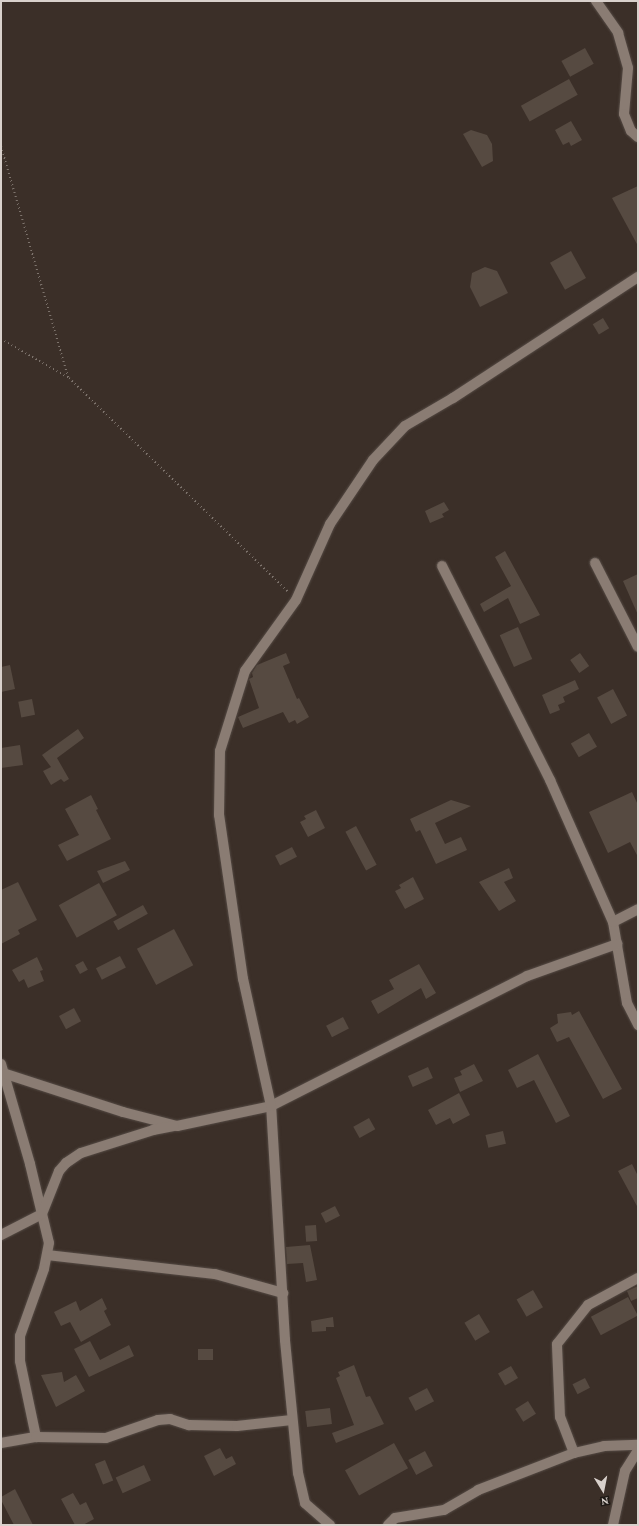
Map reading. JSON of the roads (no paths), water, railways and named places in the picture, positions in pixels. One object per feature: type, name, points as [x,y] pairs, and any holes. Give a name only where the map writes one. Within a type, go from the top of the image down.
[{"type":"street","points":[[596,1],[618,33],[628,68],[624,114],[631,131],[638,137]]},
{"type":"street","points":[[330,1525],[305,1503],[298,1473],[292,1420],[271,1106],[243,979],[219,815],[220,751],[245,671],[296,600],[330,524],[373,460],[405,426],[453,398],[638,277]]},
{"type":"street","points":[[595,563],[638,647]]},
{"type":"street","points":[[442,566],[543,766],[613,922],[627,1003],[638,1025]]},
{"type":"street","points":[[613,922],[638,909]]},
{"type":"street","points":[[1,1235],[42,1214],[59,1171],[66,1163],[81,1154],[99,1147],[177,1126],[271,1106],[527,976],[617,944]]},
{"type":"street","points":[[1,1064],[6,1074],[49,1243],[44,1269],[20,1336],[20,1361],[36,1437]]},
{"type":"street","points":[[6,1074],[123,1112],[177,1126]]},
{"type":"street","points":[[47,1255],[215,1274],[283,1293]]},
{"type":"street","points":[[574,1453],[560,1417],[557,1344],[588,1305],[638,1278]]},
{"type":"street","points":[[1,1443],[36,1437],[106,1438],[158,1420],[170,1419],[190,1426],[237,1426],[292,1420]]},
{"type":"street","points":[[388,1525],[395,1518],[444,1510],[478,1490],[574,1453],[604,1446],[638,1445]]},
{"type":"street","points":[[613,1525],[625,1471],[638,1450]]}]
